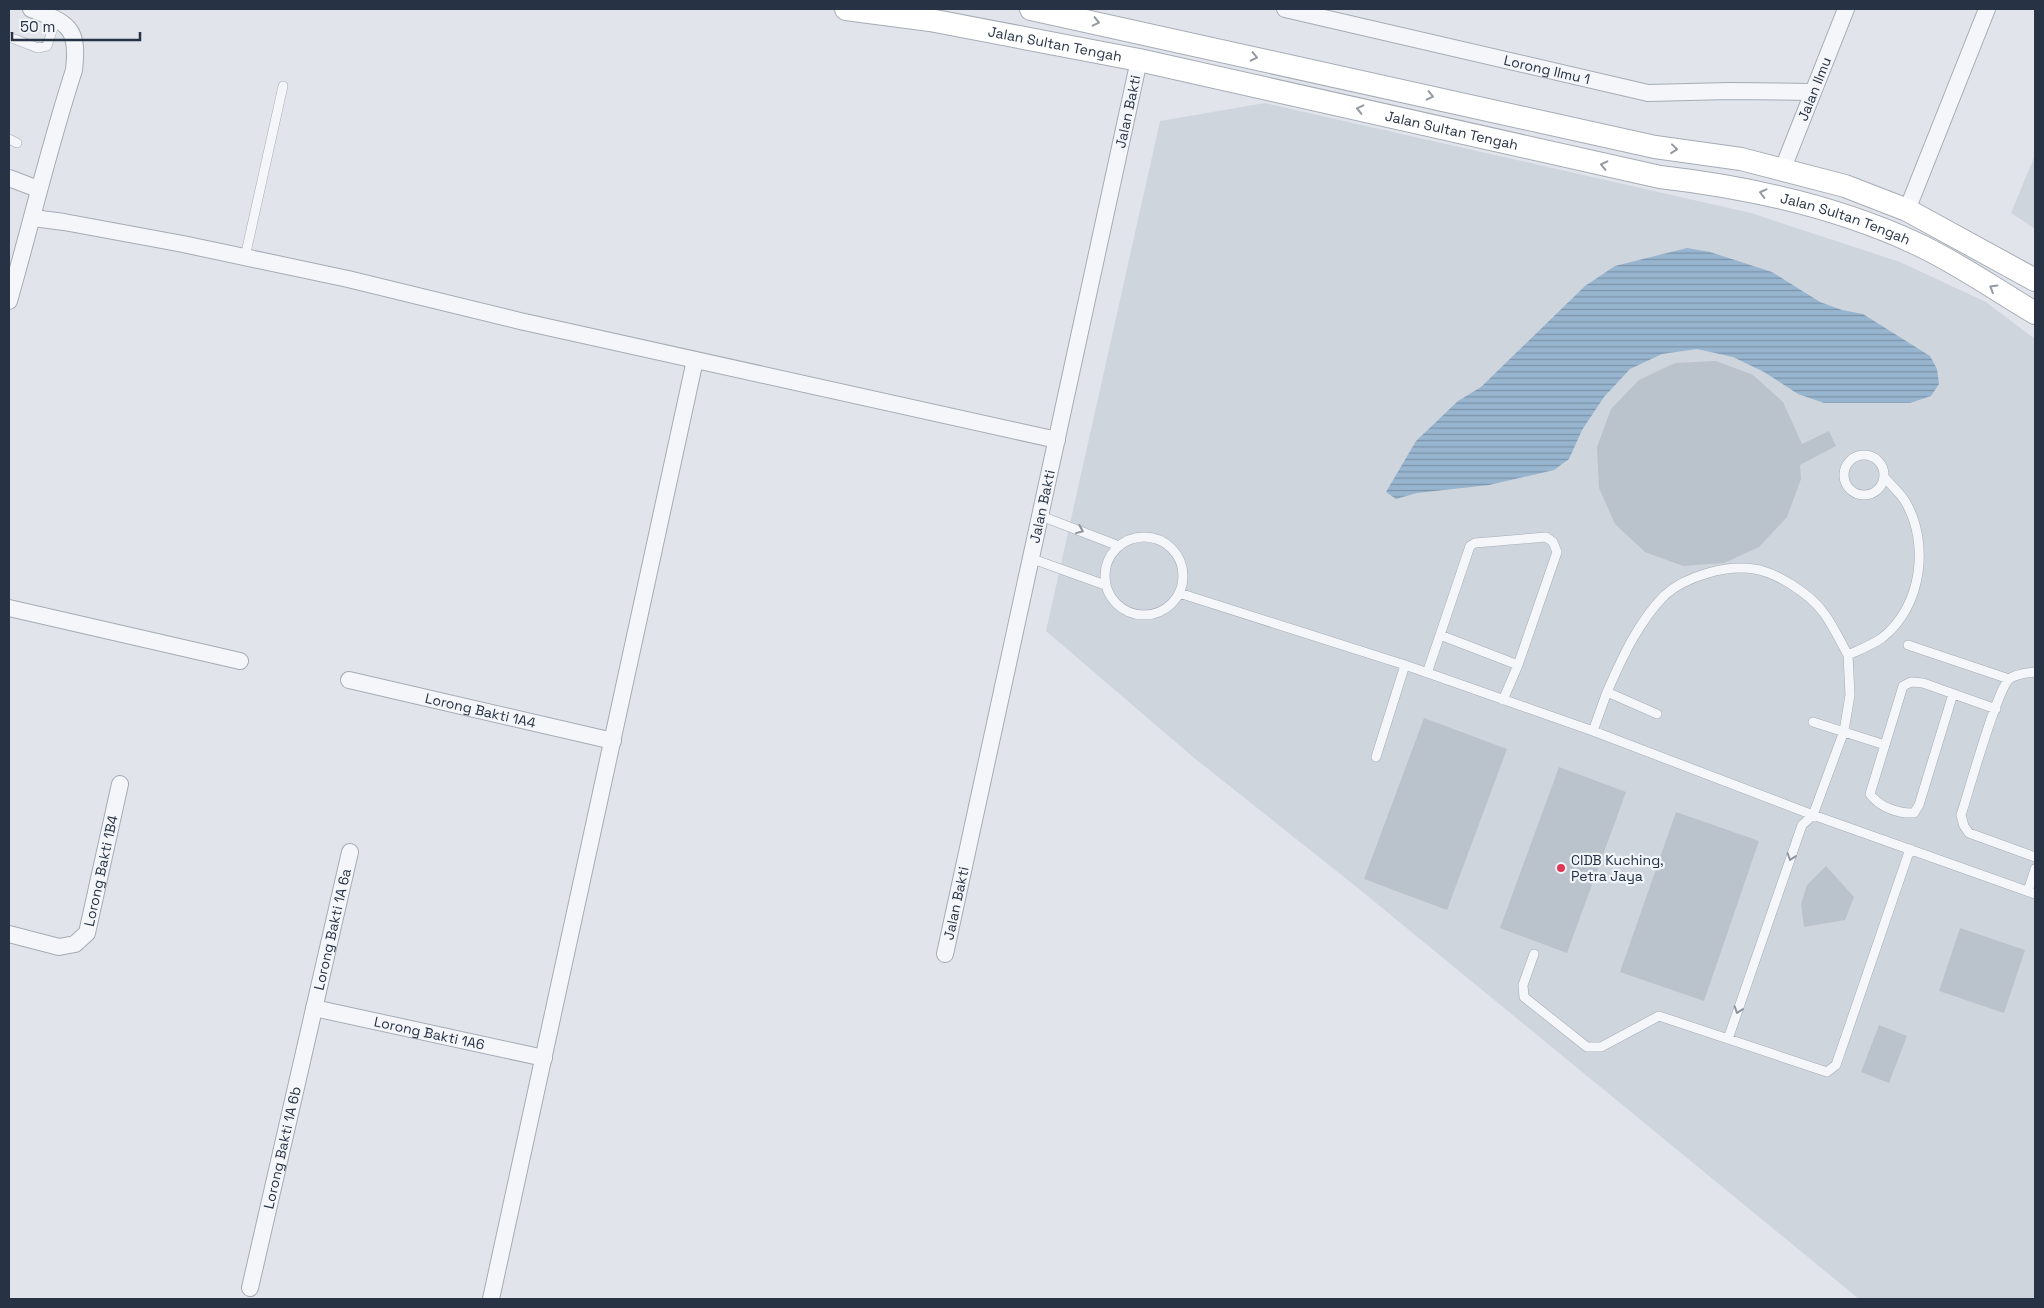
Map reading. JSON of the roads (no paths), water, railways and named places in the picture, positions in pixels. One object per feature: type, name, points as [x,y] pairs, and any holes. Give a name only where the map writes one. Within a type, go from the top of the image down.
[{"type":"main road","name":"Jalan Sultan Tengah","points":[[846,9],[930,20],[1139,60],[1660,177],[1709,182],[1760,192],[1822,209],[1916,244],[2035,313]]},
{"type":"main road","name":"Jalan Sultan Tengah","points":[[1031,9],[1655,147],[1699,152],[1783,168],[1845,186],[1907,210],[2035,280]]},
{"type":"street","points":[[9,301],[33,218],[38,189],[74,70],[76,50],[74,35],[62,17],[31,9]]},
{"type":"street","name":"Lorong Ilmu 1","points":[[1285,9],[1648,93],[1812,92]]},
{"type":"street","name":"Jalan Ilmu","points":[[1783,168],[1846,9]]},
{"type":"street","points":[[1907,210],[1987,9]]},
{"type":"street","name":"Jalan Bakti","points":[[945,954],[1139,60]]},
{"type":"street","points":[[9,178],[38,189]]},
{"type":"street","points":[[33,218],[64,222],[245,257],[348,279],[520,321],[1057,440]]},
{"type":"street","points":[[491,1299],[695,360]]},
{"type":"street","points":[[9,608],[240,661]]},
{"type":"street","name":"Lorong Bakti 1A4","points":[[349,680],[613,741]]},
{"type":"street","name":"Lorong Bakti 1B4","points":[[9,934],[59,947],[75,944],[87,933],[120,784]]},
{"type":"street","name":"Lorong Bakti 1A 6a","points":[[314,1008],[350,852]]},
{"type":"street","name":"Lorong Bakti 1A6","points":[[314,1008],[544,1058]]},
{"type":"street","name":"Lorong Bakti 1A 6b","points":[[250,1288],[314,1008]]},
{"type":"lane","points":[[9,37],[38,48],[48,46],[62,17]]},
{"type":"lane","points":[[245,257],[283,86]]},
{"type":"lane","points":[[1848,655],[1882,638],[1905,613],[1916,587],[1920,558],[1914,522],[1904,500],[1884,478],[1880,463],[1867,455],[1852,459],[1844,473],[1848,488],[1862,496],[1877,492],[1884,478]]},
{"type":"lane","points":[[1041,516],[1119,546]]},
{"type":"lane","points":[[1144,537],[1156,539],[1168,545],[1177,555],[1182,567],[1179,593],[1171,604],[1160,613],[1139,615],[1120,608],[1110,598],[1105,584],[1105,569],[1110,556],[1119,546],[1131,539],[1144,537]]},
{"type":"lane","points":[[1427,673],[1470,546],[1546,537],[1553,542],[1557,552],[1518,666],[1503,700]]},
{"type":"lane","points":[[1030,558],[1105,584]]},
{"type":"lane","points":[[1593,731],[1606,692],[1620,662],[1645,620],[1666,594],[1695,576],[1716,571],[1754,569],[1790,583],[1823,611],[1848,655],[1850,695],[1844,731],[1813,814],[1802,825],[1728,1039]]},
{"type":"lane","points":[[1179,593],[1405,665],[1593,731],[1813,814],[2031,893],[2035,869]]},
{"type":"lane","points":[[1440,635],[1518,666]]},
{"type":"lane","points":[[1908,645],[2009,679],[2023,673],[2035,672]]},
{"type":"lane","points":[[1376,757],[1405,665]]},
{"type":"lane","points":[[2009,679],[1996,709],[1961,815],[1969,833],[2035,856]]},
{"type":"lane","points":[[1953,694],[1919,806],[1914,813],[1906,813],[1876,803],[1870,794],[1903,686],[1910,682],[1923,683],[1996,709]]},
{"type":"lane","points":[[1606,692],[1657,714]]},
{"type":"lane","points":[[1813,722],[1885,745]]},
{"type":"lane","points":[[1534,954],[1523,985],[1524,998],[1587,1048],[1601,1047],[1659,1016],[1827,1072],[1836,1065],[1910,849]]},
{"type":"water","points":[[1687,248],[1710,252],[1772,272],[1820,302],[1842,310],[1863,314],[1930,356],[1937,369],[1939,384],[1931,396],[1910,403],[1824,403],[1798,394],[1764,372],[1733,357],[1697,349],[1662,354],[1630,369],[1604,397],[1582,430],[1569,459],[1554,470],[1489,485],[1417,493],[1396,499],[1386,492],[1416,441],[1458,401],[1481,387],[1585,286],[1615,266]]},
{"type":"place","name":"CIDB Kuching, Petra Jaya","points":[[1561,868]]}]
